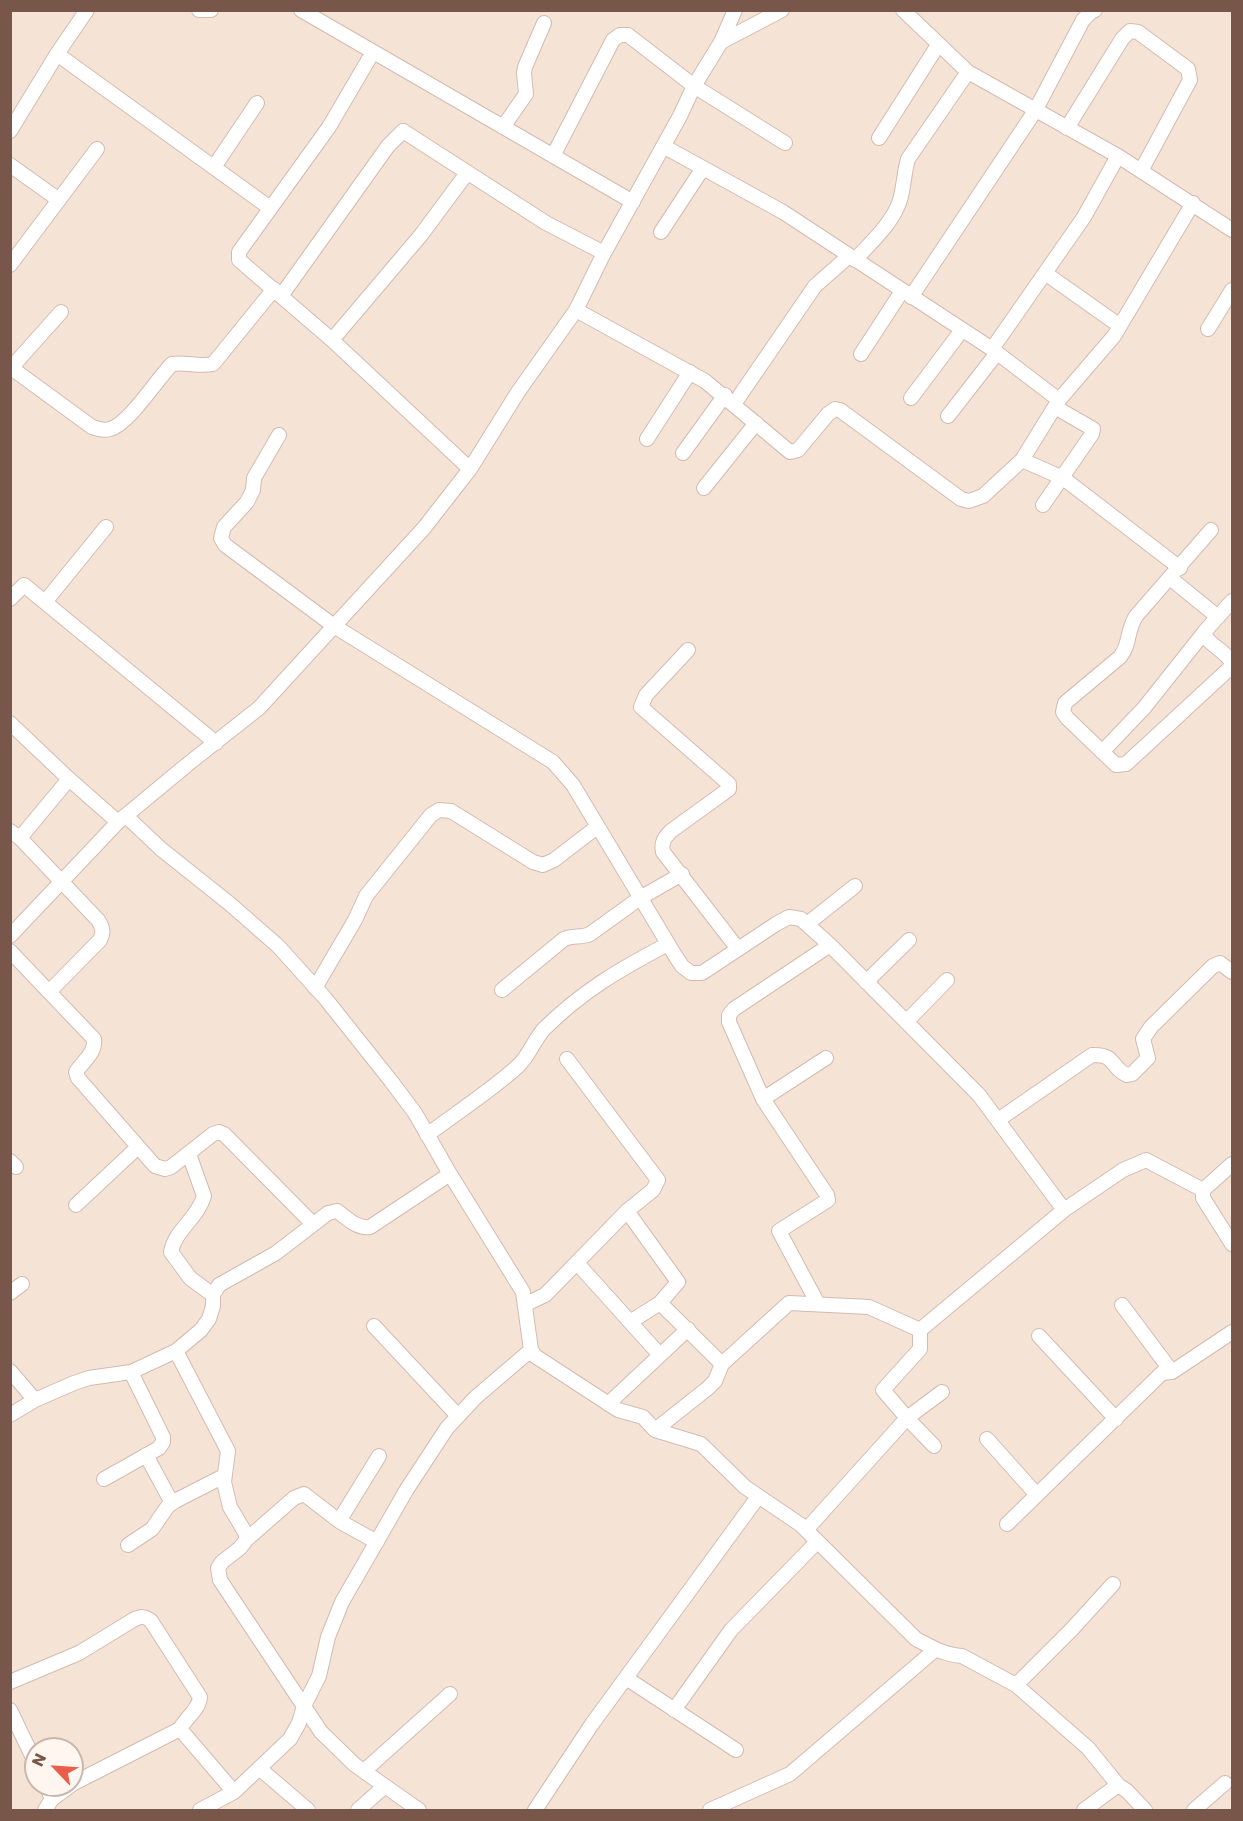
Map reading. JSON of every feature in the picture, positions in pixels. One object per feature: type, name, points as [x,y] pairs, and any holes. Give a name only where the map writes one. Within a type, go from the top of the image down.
[{"type":"street","points":[[10,131],[87,10]]},
{"type":"street","points":[[199,10],[211,10]]},
{"type":"street","points":[[301,10],[633,202]]},
{"type":"street","points":[[10,936],[61,880],[122,819],[259,708],[424,528],[470,469],[518,392],[576,310],[694,86],[721,42],[735,10]]},
{"type":"street","points":[[721,42],[782,10]]},
{"type":"street","points":[[903,10],[968,72],[1118,156],[1233,230]]},
{"type":"street","points":[[861,354],[907,294],[1035,111],[1080,25],[1095,10]]},
{"type":"street","points":[[503,127],[526,94],[525,67],[544,24]]},
{"type":"street","points":[[1067,128],[1122,39],[1130,31],[1138,32],[1188,69],[1190,80],[1141,171]]},
{"type":"street","points":[[553,156],[613,40],[620,34],[628,35],[694,86],[785,142]]},
{"type":"street","points":[[879,138],[938,45]]},
{"type":"street","points":[[373,52],[328,127],[239,252],[239,260],[332,340],[470,469]]},
{"type":"street","points":[[57,54],[270,208]]},
{"type":"street","points":[[683,453],[729,400],[815,286],[852,258],[895,212],[901,199],[908,159],[968,72]]},
{"type":"street","points":[[214,167],[257,103]]},
{"type":"street","points":[[61,312],[11,368],[92,427],[104,431],[113,428],[126,419],[172,364],[202,366],[213,364],[278,293],[388,146],[403,131],[546,223],[604,253]]},
{"type":"street","points":[[663,146],[783,212],[994,351],[1057,404],[1093,429],[1092,434],[1043,505]]},
{"type":"street","points":[[10,265],[97,149]]},
{"type":"street","points":[[948,416],[1084,217],[1118,156]]},
{"type":"street","points":[[10,165],[59,200]]},
{"type":"street","points":[[661,232],[703,168]]},
{"type":"street","points":[[332,340],[421,236],[467,174]]},
{"type":"street","points":[[576,310],[690,372],[729,400],[790,452],[798,450],[828,414],[840,410],[961,499],[969,501],[983,496],[1022,460],[1057,404],[1120,326],[1193,203]]},
{"type":"street","points":[[1045,273],[1120,326]]},
{"type":"street","points":[[1208,329],[1233,290]]},
{"type":"street","points":[[911,398],[962,330]]},
{"type":"street","points":[[647,438],[690,372]]},
{"type":"street","points":[[704,488],[756,423]]},
{"type":"street","points":[[279,435],[254,478],[253,490],[247,502],[224,527],[221,538],[225,545],[333,626],[553,762],[573,785],[668,944],[682,966],[691,974],[702,973],[789,917],[801,919],[830,945],[979,1095],[1064,1210]]},
{"type":"street","points":[[1022,460],[1063,478],[1180,568]]},
{"type":"street","points":[[45,602],[106,527]]},
{"type":"street","points":[[1206,630],[1205,636],[1208,641],[1232,663],[1226,673],[1126,764],[1116,765],[1063,712],[1065,703],[1120,657],[1127,648],[1128,628],[1136,616],[1211,530]]},
{"type":"street","points":[[1170,578],[1218,617]]},
{"type":"street","points":[[10,599],[24,585],[216,743]]},
{"type":"street","points":[[1102,752],[1144,708],[1206,630],[1233,601]]},
{"type":"street","points":[[688,650],[646,695],[642,707],[729,784],[729,789],[666,836],[662,846],[663,852],[738,949]]},
{"type":"street","points":[[10,723],[69,779],[263,932],[315,988],[384,1071],[415,1113],[523,1292],[531,1350],[534,1356],[618,1410],[643,1417],[655,1430],[701,1444],[758,1497],[806,1530],[916,1639],[936,1649],[962,1656],[1016,1685],[1088,1748],[1118,1785],[1145,1810]]},
{"type":"street","points":[[49,992],[100,940],[103,927],[15,834],[69,779]]},
{"type":"street","points":[[315,988],[355,920],[366,896],[431,815],[439,810],[452,811],[533,862],[543,865],[554,860],[597,827]]},
{"type":"street","points":[[502,990],[564,939],[570,936],[583,937],[590,934],[640,898],[682,874]]},
{"type":"street","points":[[807,924],[855,886]]},
{"type":"street","points":[[866,982],[909,940]]},
{"type":"street","points":[[427,1135],[518,1066],[537,1037],[594,987],[620,969],[668,944]]},
{"type":"street","points":[[818,1304],[779,1231],[828,1200],[827,1195],[763,1099],[729,1022],[729,1015],[734,1009],[830,945]]},
{"type":"street","points":[[10,951],[94,1039],[95,1046],[92,1053],[76,1072],[81,1084],[159,1169],[171,1167],[213,1134],[219,1132],[224,1134],[313,1224]]},
{"type":"street","points":[[998,1120],[1092,1055],[1104,1055],[1111,1059],[1122,1073],[1132,1074],[1147,1061],[1143,1039],[1151,1027],[1213,966],[1220,963],[1233,972]]},
{"type":"street","points":[[906,1022],[947,980]]},
{"type":"street","points":[[763,1099],[826,1058]]},
{"type":"street","points":[[526,1304],[545,1295],[627,1211],[658,1184],[658,1180],[567,1059]]},
{"type":"street","points":[[76,1205],[138,1147]]},
{"type":"street","points":[[189,1154],[204,1196],[202,1205],[173,1241],[171,1251],[190,1278],[213,1295]]},
{"type":"street","points":[[920,1330],[1064,1210],[1123,1170],[1146,1160],[1203,1190]]},
{"type":"street","points":[[1233,1164],[1203,1190],[1203,1198],[1233,1244]]},
{"type":"street","points":[[10,1415],[35,1400],[89,1378],[131,1372],[176,1351],[201,1330],[209,1319],[213,1295],[219,1285],[276,1253],[332,1211],[337,1211],[363,1228],[370,1227],[450,1174]]},
{"type":"street","points":[[627,1211],[678,1282],[660,1303],[630,1322]]},
{"type":"street","points":[[577,1263],[660,1354]]},
{"type":"street","points":[[10,1293],[22,1284]]},
{"type":"street","points":[[660,1303],[722,1364]]},
{"type":"street","points":[[655,1430],[708,1388],[715,1380],[722,1364],[789,1303],[869,1307],[920,1330]]},
{"type":"street","points":[[1122,1305],[1172,1371]]},
{"type":"street","points":[[374,1326],[458,1416]]},
{"type":"street","points":[[608,1404],[688,1329]]},
{"type":"street","points":[[920,1330],[920,1349],[884,1390],[934,1446]]},
{"type":"street","points":[[1007,1524],[1162,1373],[1172,1371],[1233,1332]]},
{"type":"street","points":[[1039,1336],[1116,1419]]},
{"type":"street","points":[[200,1810],[234,1792],[290,1739],[318,1676],[328,1637],[342,1602],[407,1489],[447,1428],[476,1397],[531,1350]]},
{"type":"street","points":[[176,1351],[228,1451],[224,1476],[230,1507],[244,1529],[246,1540]]},
{"type":"street","points":[[10,1371],[35,1400]]},
{"type":"street","points":[[104,1479],[159,1448],[163,1437],[131,1372]]},
{"type":"street","points":[[806,1530],[907,1418],[942,1392]]},
{"type":"street","points":[[987,1438],[1036,1496]]},
{"type":"street","points":[[146,1455],[172,1503]]},
{"type":"street","points":[[339,1521],[379,1456]]},
{"type":"street","points":[[128,1545],[152,1529],[172,1503],[224,1476]]},
{"type":"street","points":[[377,1542],[339,1521],[304,1494],[299,1495],[222,1562],[217,1574],[321,1732],[364,1771],[419,1810]]},
{"type":"street","points":[[535,1810],[592,1724],[758,1497]]},
{"type":"street","points":[[674,1710],[731,1630],[817,1542]]},
{"type":"street","points":[[1016,1685],[1113,1584]]},
{"type":"street","points":[[10,1682],[79,1653],[140,1616],[151,1621],[200,1697],[197,1708],[185,1718],[180,1728],[84,1778]]},
{"type":"street","points":[[710,1810],[790,1774],[936,1649]]},
{"type":"street","points":[[626,1678],[736,1750]]},
{"type":"street","points":[[364,1771],[450,1694]]},
{"type":"street","points":[[10,1710],[24,1739]]},
{"type":"street","points":[[180,1728],[234,1792]]},
{"type":"street","points":[[259,1768],[308,1810]]},
{"type":"street","points":[[1194,1810],[1225,1783]]},
{"type":"street","points":[[1084,1810],[1118,1785]]},
{"type":"street","points":[[358,1810],[385,1786]]},
{"type":"shaded area","points":[[11,11],[1232,11],[1232,1810],[11,1810]]}]
